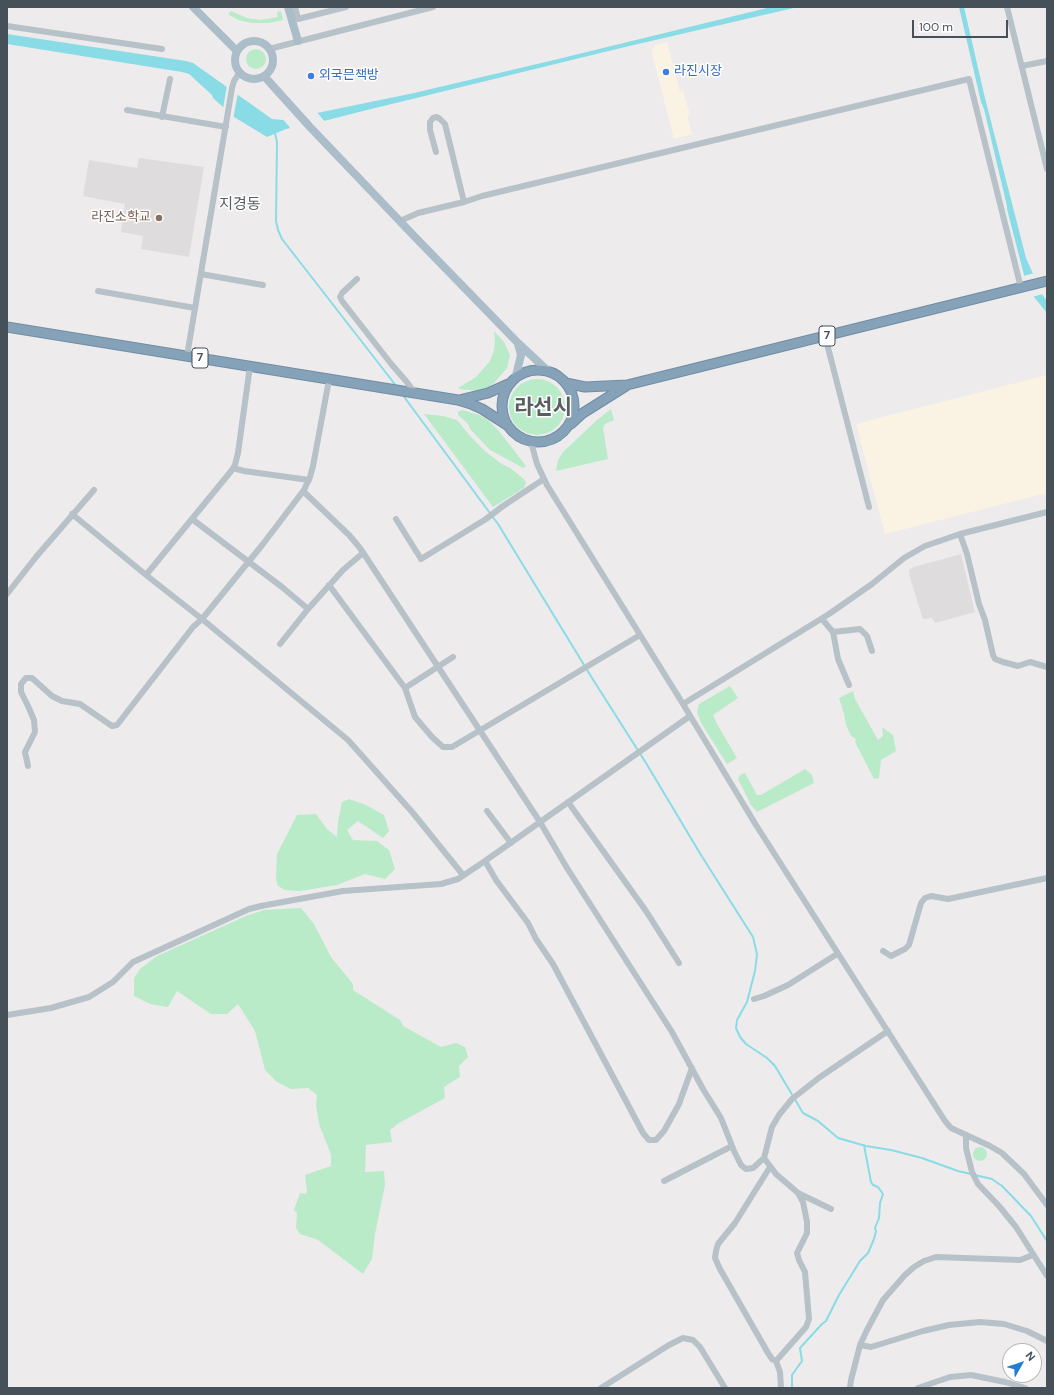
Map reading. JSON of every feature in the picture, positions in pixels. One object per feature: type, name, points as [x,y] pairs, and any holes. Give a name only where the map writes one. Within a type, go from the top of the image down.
[{"type":"highway","name":"7","points":[[627,385],[583,413],[560,435],[552,440],[532,442],[522,439],[513,433],[502,415],[501,404],[503,393],[508,384],[516,376],[526,371],[537,369],[548,371],[558,375],[566,383],[585,387],[627,385],[1043,282]]},
{"type":"highway","name":"7","points":[[7,327],[250,366],[393,391],[458,400],[482,409],[507,425]]},
{"type":"highway","points":[[566,383],[572,393],[574,405],[573,417],[568,427]]},
{"type":"highway","name":"7","points":[[458,400],[488,393],[508,384]]},
{"type":"main road","points":[[193,7],[237,51]]},
{"type":"main road","points":[[288,7],[298,41]]},
{"type":"main road","points":[[253,41],[259,42],[269,49],[273,60],[272,66],[264,76],[253,79],[240,72],[235,57],[241,46],[247,42],[253,41]]},
{"type":"main road","points":[[264,76],[310,127],[400,221],[518,343],[548,371]]},
{"type":"main road","points":[[516,376],[521,355],[518,343]]},
{"type":"street","points":[[294,7],[298,19],[346,7]]},
{"type":"street","points":[[269,49],[417,9],[434,7]]},
{"type":"street","points":[[1007,7],[1047,169]]},
{"type":"street","points":[[7,26],[162,49]]},
{"type":"street","points":[[1022,66],[1047,61]]},
{"type":"street","points":[[187,356],[232,88],[234,81],[240,72]]},
{"type":"street","points":[[162,116],[170,79]]},
{"type":"street","points":[[400,221],[418,213],[482,196],[969,79],[1024,287]]},
{"type":"street","points":[[127,110],[226,127]]},
{"type":"street","points":[[436,152],[430,130],[430,122],[433,118],[437,117],[445,124],[464,202]]},
{"type":"street","points":[[201,274],[263,285]]},
{"type":"street","points":[[357,279],[342,293],[340,297],[406,382],[412,393]]},
{"type":"street","points":[[98,291],[195,308]]},
{"type":"street","points":[[825,336],[869,507]]},
{"type":"street","points":[[146,575],[233,468],[238,453],[250,366]]},
{"type":"street","points":[[28,766],[25,752],[35,732],[34,720],[21,692],[21,684],[26,678],[32,678],[52,696],[62,701],[80,704],[112,726],[117,725],[193,627],[202,619],[303,491],[312,466],[329,380]]},
{"type":"street","points":[[532,442],[537,464],[544,479],[683,704],[752,820],[945,1121],[951,1128],[1002,1153],[1024,1174],[1046,1201]]},
{"type":"street","points":[[233,468],[244,471],[308,480]]},
{"type":"street","points":[[396,519],[421,559],[486,519],[534,484],[544,479]]},
{"type":"street","points":[[7,594],[36,557],[94,490]]},
{"type":"street","points":[[303,491],[349,535],[363,553],[540,822],[567,868],[672,1032],[703,1089],[721,1118],[741,1165],[746,1169],[753,1168],[764,1158],[772,1127],[795,1097],[820,1077],[888,1031]]},
{"type":"street","points":[[683,704],[822,619],[872,584],[904,558],[925,546],[960,534],[1047,512]]},
{"type":"street","points":[[72,514],[348,740],[413,813],[463,876]]},
{"type":"street","points":[[192,519],[282,588],[308,610]]},
{"type":"street","points":[[960,534],[967,554],[979,604],[985,620],[995,659],[1018,666],[1030,662],[1047,667]]},
{"type":"street","points":[[280,644],[329,585],[343,570],[363,553]]},
{"type":"street","points":[[329,585],[405,688],[416,717],[432,737],[443,747],[452,747],[583,670],[640,634]]},
{"type":"street","points":[[822,619],[833,632],[838,659],[849,685]]},
{"type":"street","points":[[833,632],[860,629],[867,636],[872,651]]},
{"type":"street","points":[[405,688],[453,657]]},
{"type":"street","points":[[7,1015],[51,1008],[89,997],[113,982],[132,962],[235,915],[261,906],[356,890],[441,884],[458,879],[690,716]]},
{"type":"street","points":[[568,802],[646,911],[679,963]]},
{"type":"street","points":[[488,811],[511,843]]},
{"type":"street","points":[[485,861],[496,880],[528,923],[536,939],[553,964],[639,1126],[649,1140],[656,1140],[664,1131],[679,1104],[692,1068]]},
{"type":"street","points":[[882,951],[891,956],[905,949],[909,945],[921,903],[925,898],[931,896],[948,899],[1047,878]]},
{"type":"street","points":[[754,999],[782,988],[838,954]]},
{"type":"street","points":[[966,1135],[966,1148],[972,1172],[976,1179],[1016,1228],[1047,1276]]},
{"type":"street","points":[[664,1181],[732,1146]]},
{"type":"street","points":[[764,1158],[770,1167],[798,1193],[831,1209]]},
{"type":"street","points":[[770,1167],[735,1223],[718,1244],[716,1258],[720,1269],[772,1360],[776,1361],[780,1372],[781,1388]]},
{"type":"street","points":[[776,1361],[806,1327],[809,1319],[805,1272],[797,1253],[807,1233],[807,1222],[803,1202],[798,1193]]},
{"type":"street","points":[[850,1388],[860,1345],[866,1330],[883,1300],[905,1274],[924,1261],[936,1257],[1020,1260],[1034,1255]]},
{"type":"street","points":[[860,1345],[871,1347],[930,1329],[949,1325],[980,1322],[1004,1324],[1027,1331],[1047,1340]]},
{"type":"street","points":[[601,1388],[669,1345],[683,1338],[693,1340],[700,1347],[725,1388]]},
{"type":"street","points":[[918,1388],[950,1377],[971,1375],[1025,1388]]},
{"type":"shaded area","name":"라진시장","points":[[667,42],[680,92],[683,91],[690,115],[687,116],[692,134],[674,139],[652,53],[655,45]]},
{"type":"shaded area","name":"라진소학교","points":[[139,158],[204,167],[189,257],[141,249],[143,236],[121,232],[125,204],[83,196],[89,160],[137,168]]},
{"type":"shaded area","points":[[1047,375],[1047,493],[885,534],[856,424]]},
{"type":"shaded area","points":[[961,554],[975,612],[935,623],[932,618],[923,619],[910,578],[909,570],[914,567]]},
{"type":"green space","points":[[231,11],[247,18],[261,20],[278,17],[277,12],[281,11],[283,20],[269,23],[252,23],[238,20],[228,14]]},
{"type":"green space","points":[[256,49],[263,52],[266,59],[263,66],[256,69],[249,66],[246,59],[249,52]]},
{"type":"green space","points":[[494,331],[504,342],[510,355],[507,368],[494,383],[487,388],[479,391],[458,388],[476,377],[490,361],[494,350]]},
{"type":"green space","points":[[531,379],[543,379],[557,387],[565,401],[563,418],[557,427],[543,435],[531,435],[521,430],[514,423],[509,413],[509,401],[514,391],[521,384]]},
{"type":"green space","points":[[611,409],[614,420],[605,424],[603,428],[608,459],[556,471],[558,460],[563,452]]},
{"type":"green space","points":[[462,410],[479,415],[488,420],[499,431],[526,466],[523,468],[490,450],[471,430],[467,423],[458,415],[458,412]]},
{"type":"green space","points":[[424,414],[443,416],[457,420],[486,452],[524,479],[526,483],[524,488],[493,507]]},
{"type":"green space","points":[[730,686],[738,698],[713,715],[737,758],[727,764],[701,723],[697,712],[699,704]]},
{"type":"green space","points":[[853,691],[855,699],[878,740],[883,736],[882,727],[893,735],[896,751],[881,760],[879,778],[874,779],[855,742],[856,739],[851,736],[846,725],[839,698]]},
{"type":"green space","points":[[805,769],[812,775],[814,783],[757,812],[751,805],[738,779],[740,775],[745,773],[757,795],[761,795]]},
{"type":"green space","points":[[349,799],[366,805],[384,815],[389,831],[383,838],[358,821],[347,830],[353,840],[377,841],[389,850],[395,869],[385,879],[365,874],[337,885],[300,891],[285,890],[278,886],[276,880],[277,854],[297,815],[316,814],[327,829],[337,837],[338,821],[342,802]]},
{"type":"green space","points":[[301,908],[314,924],[331,957],[353,984],[353,990],[400,1020],[403,1026],[441,1047],[456,1043],[465,1047],[468,1057],[459,1066],[460,1077],[444,1087],[445,1098],[399,1123],[390,1130],[392,1142],[366,1145],[365,1172],[384,1171],[385,1185],[375,1234],[372,1259],[363,1274],[318,1240],[300,1234],[296,1228],[297,1213],[294,1210],[300,1193],[305,1194],[307,1192],[305,1175],[331,1166],[331,1155],[319,1124],[316,1105],[317,1095],[308,1088],[291,1089],[277,1082],[265,1070],[255,1031],[238,1004],[227,1014],[211,1014],[177,991],[168,1007],[150,1004],[134,996],[134,978],[140,969],[157,956],[246,916],[264,910]]},
{"type":"green space","points":[[980,1147],[985,1149],[987,1154],[985,1159],[980,1161],[975,1159],[973,1154],[975,1149]]},
{"type":"water","points":[[771,7],[798,7],[286,129],[267,137],[234,117],[189,74],[7,44],[7,34],[186,61],[193,63],[272,119],[283,120],[414,93]]},
{"type":"water","points":[[959,7],[964,7],[984,94],[1026,258],[1042,294],[1047,301],[1047,313],[1034,297],[1024,275]]},
{"type":"pier","points":[[227,85],[238,93],[233,119],[223,109]]},
{"type":"pier","points":[[316,111],[326,123],[292,130],[281,117]]},
{"type":"pier","points":[[1035,273],[1043,294],[1032,297],[1023,276]]},
{"type":"waterway","points":[[275,133],[277,142],[276,221],[282,239],[397,387]]},
{"type":"waterway","points":[[402,394],[498,524],[753,937],[757,954],[755,971],[747,1002],[737,1020],[736,1028],[740,1037],[746,1044],[767,1058],[775,1066],[803,1113],[818,1121],[838,1138],[866,1146],[891,1150],[922,1158],[971,1174]]},
{"type":"waterway","points":[[792,1388],[792,1375],[802,1361],[800,1348],[826,1321],[839,1295],[860,1261],[868,1253],[874,1239],[883,1194],[878,1187],[873,1185],[871,1182],[864,1145]]},
{"type":"waterway","points":[[975,1175],[992,1179],[1002,1186],[1031,1216],[1047,1241]]},
{"type":"place","name":"라진시장","points":[[666,72]]},
{"type":"place","name":"외국믄책방","points":[[311,76]]},
{"type":"place","name":"라진소학교","points":[[159,218]]},
{"type":"district","name":"지경동","points":[[240,205]]},
{"type":"district","name":"라선시","points":[[543,408]]}]
